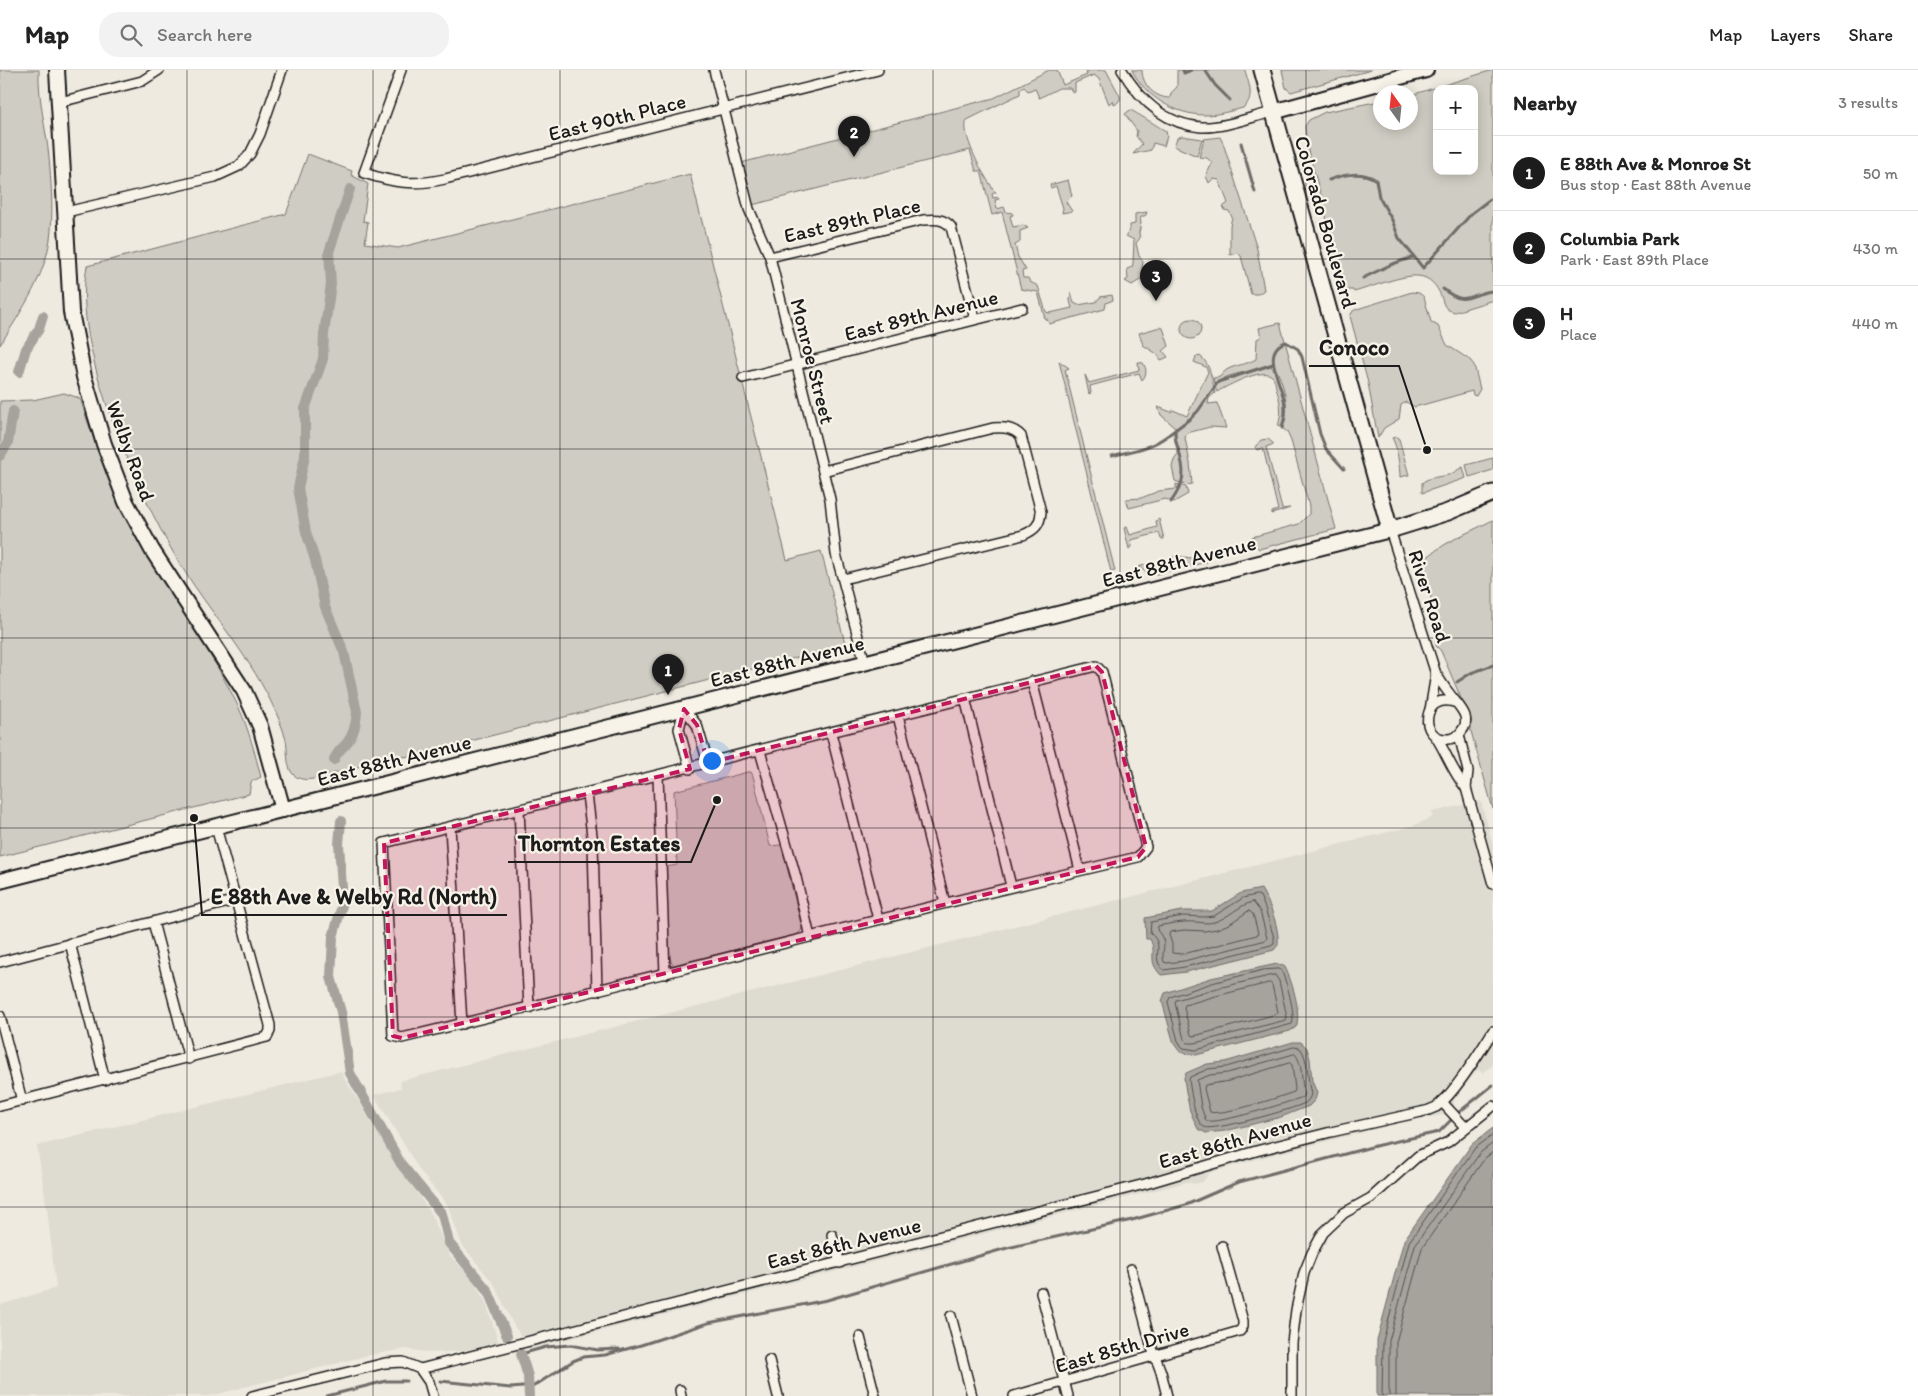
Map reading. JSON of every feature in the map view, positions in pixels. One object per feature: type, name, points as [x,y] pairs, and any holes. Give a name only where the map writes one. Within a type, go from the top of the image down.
[{"type":"main road","name":"Welby Road","points":[[57,70],[66,212],[67,268],[72,322],[84,377],[104,444],[126,502],[152,550],[244,691],[260,726],[283,810]]},
{"type":"main road","name":"Colorado Boulevard","points":[[1262,70],[1390,530]]},
{"type":"main road","points":[[1274,112],[1426,70]]},
{"type":"main road","name":"East 88th Avenue","points":[[0,881],[1390,530],[1448,512],[1493,493]]},
{"type":"street","points":[[60,102],[142,81],[159,70]]},
{"type":"street","points":[[66,212],[215,177],[239,166],[250,154],[260,134],[282,70]]},
{"type":"street","name":"East 90th Place","points":[[401,70],[364,173],[393,182],[423,184],[878,70]]},
{"type":"street","name":"Monroe Street","points":[[714,70],[749,209],[770,257],[830,499],[834,544],[864,664]]},
{"type":"street","points":[[1122,70],[1142,99],[1164,116],[1177,122],[1202,127],[1226,124],[1274,112]]},
{"type":"street","name":"East 89th Place","points":[[770,257],[923,220],[934,218],[943,220],[949,224],[954,235],[975,319]]},
{"type":"street","name":"East 89th Avenue","points":[[742,378],[1022,308]]},
{"type":"street","points":[[823,471],[1004,427],[1021,436],[1041,512],[1041,520],[1036,528],[1023,535],[843,580]]},
{"type":"street","name":"River Road","points":[[1390,530],[1436,674],[1457,703]]},
{"type":"street","points":[[1096,666],[1102,672],[1146,846],[1138,857],[1011,886],[529,1008],[402,1038],[393,1036],[384,843],[760,751],[965,698],[1096,666]]},
{"type":"street","name":"River Road","points":[[1430,710],[1436,674]]},
{"type":"street","points":[[1032,681],[1080,870]]},
{"type":"street","points":[[965,698],[1011,886]]},
{"type":"street","points":[[1436,737],[1448,739],[1459,735],[1466,724],[1464,712],[1457,703],[1442,701],[1435,704],[1427,717],[1427,725],[1448,757],[1455,776],[1466,788]]},
{"type":"street","points":[[684,709],[697,725],[708,763]]},
{"type":"street","points":[[684,709],[679,729],[690,768]]},
{"type":"street","points":[[898,716],[945,903]]},
{"type":"street","points":[[831,733],[878,919]]},
{"type":"street","points":[[1459,735],[1468,771],[1466,788],[1493,884]]},
{"type":"street","points":[[760,751],[796,877],[810,937]]},
{"type":"street","points":[[658,776],[665,974]]},
{"type":"street","points":[[587,794],[593,844],[597,991]]},
{"type":"street","points":[[519,810],[529,1008]]},
{"type":"street","points":[[0,1106],[267,1038],[270,1025],[216,827]]},
{"type":"street","points":[[450,827],[462,1024]]},
{"type":"street","points":[[0,962],[236,900]]},
{"type":"street","points":[[153,922],[189,1059]]},
{"type":"street","points":[[70,943],[105,1080]]},
{"type":"street","points":[[0,1016],[22,1101]]},
{"type":"street","points":[[1462,1124],[1445,1105],[1493,1031]]},
{"type":"street","name":"East 86th Avenue","points":[[252,1396],[385,1363],[403,1362],[420,1369],[1145,1184],[1275,1146],[1357,1126],[1401,1118],[1445,1105]]},
{"type":"street","points":[[1292,1396],[1292,1343],[1296,1310],[1304,1273],[1312,1252],[1323,1233],[1344,1213],[1371,1198],[1418,1156],[1448,1142],[1462,1124],[1493,1106]]},
{"type":"street","points":[[832,1235],[840,1263]]},
{"type":"street","name":"East 85th Drive","points":[[1014,1396],[1065,1383],[1240,1331],[1243,1321],[1222,1246]]},
{"type":"street","points":[[1132,1269],[1154,1356],[1161,1372],[1167,1396]]},
{"type":"street","points":[[1041,1292],[1068,1396]]},
{"type":"street","points":[[951,1316],[972,1396]]},
{"type":"street","points":[[860,1337],[875,1396]]},
{"type":"street","points":[[769,1360],[778,1396]]},
{"type":"street","points":[[420,1369],[429,1382],[433,1396]]},
{"type":"highlighted area","points":[[1096,666],[1102,672],[1146,847],[1138,857],[402,1038],[393,1036],[384,843],[690,769],[679,729],[684,709],[697,725],[708,763]]},
{"type":"shaded area","points":[[0,70],[39,70],[41,103],[49,157],[52,212],[49,246],[45,261],[25,305],[0,345]]},
{"type":"shaded area","points":[[1049,70],[1057,70],[1063,85],[1087,75],[1086,72],[1091,70],[1106,70],[1120,96],[1120,100],[1115,105],[1112,101],[1109,104],[1099,79],[1094,75],[1075,83],[1075,92],[1073,93],[1070,88],[1059,88],[1039,98],[1035,88],[1028,91],[1024,87],[1020,89],[1020,94],[967,120],[966,132],[978,164],[996,192],[992,194],[993,198],[998,197],[999,199],[995,200],[997,209],[1004,207],[1006,212],[1012,213],[1013,215],[1010,216],[1013,227],[1023,225],[1028,228],[1020,231],[1020,242],[1015,245],[1018,257],[1026,270],[1022,271],[1023,278],[1028,278],[1030,282],[1038,286],[1046,312],[1050,313],[1072,308],[1070,301],[1071,292],[1074,303],[1078,305],[1096,302],[1100,297],[1112,295],[1113,300],[1106,303],[1105,309],[1049,324],[1047,319],[1045,319],[1038,292],[1021,289],[1002,212],[992,215],[981,171],[976,171],[970,150],[748,206],[737,164],[994,98]]},
{"type":"shaded area","points":[[1132,70],[1142,70],[1144,81],[1150,90],[1159,96],[1170,98],[1171,93],[1177,87],[1177,70],[1245,70],[1250,90],[1249,99],[1243,108],[1220,114],[1205,115],[1183,112],[1162,103],[1145,88]]},
{"type":"shaded area","points":[[1282,70],[1371,70],[1291,92],[1286,88]]},
{"type":"shaded area","points":[[1493,70],[1493,300],[1455,312],[1451,311],[1444,304],[1435,286],[1429,280],[1418,276],[1404,277],[1354,292],[1353,290],[1343,290],[1322,199],[1307,147],[1305,126],[1309,120],[1325,112],[1373,102],[1373,130],[1418,130],[1418,93],[1433,88],[1433,175],[1478,175],[1478,85],[1444,85]]},
{"type":"shaded area","points":[[1130,110],[1166,131],[1167,136],[1164,146],[1153,143],[1151,150],[1133,154],[1142,144],[1136,136],[1137,131],[1125,114]]},
{"type":"shaded area","points":[[1182,136],[1202,139],[1197,156],[1174,146],[1177,138]]},
{"type":"shaded area","points":[[1220,137],[1257,249],[1264,290],[1258,294],[1251,294],[1241,256],[1238,253],[1230,255],[1230,226],[1232,217],[1229,211],[1224,210],[1223,207],[1228,203],[1219,180],[1213,179],[1209,183],[1206,176],[1212,163],[1207,158],[1199,157],[1204,139]]},
{"type":"shaded area","points":[[308,154],[352,171],[351,175],[368,184],[363,221],[368,222],[365,243],[398,248],[690,174],[787,560],[821,551],[846,651],[810,661],[803,656],[412,756],[391,758],[313,779],[302,779],[294,775],[289,766],[283,730],[266,692],[177,559],[143,495],[126,457],[98,375],[89,336],[85,299],[87,266],[286,214]]},
{"type":"shaded area","points":[[1068,180],[1072,196],[1066,202],[1072,211],[1062,213],[1063,208],[1056,186],[1051,188],[1050,185]]},
{"type":"shaded area","points":[[1147,212],[1146,215],[1140,218],[1140,238],[1136,243],[1139,256],[1143,261],[1142,269],[1144,271],[1153,270],[1155,274],[1151,279],[1143,278],[1132,285],[1125,281],[1128,279],[1127,269],[1132,267],[1133,263],[1134,240],[1126,236],[1130,225],[1135,224],[1135,214]]},
{"type":"shaded area","points":[[1412,292],[1419,293],[1424,297],[1431,322],[1438,326],[1447,345],[1470,360],[1474,365],[1480,389],[1476,396],[1473,395],[1472,391],[1415,407],[1406,402],[1401,405],[1399,419],[1384,428],[1378,438],[1368,383],[1350,316],[1357,309]]},
{"type":"shaded area","points":[[1191,319],[1198,322],[1201,329],[1198,336],[1191,339],[1184,336],[1181,329],[1184,322]]},
{"type":"shaded area","points":[[1280,323],[1336,529],[1259,549],[1254,544],[1252,537],[1299,524],[1309,514],[1309,506],[1291,441],[1287,432],[1282,428],[1286,412],[1283,386],[1273,363],[1259,369],[1228,376],[1215,384],[1213,378],[1220,377],[1231,368],[1256,359],[1257,339],[1261,337],[1259,328]]},
{"type":"shaded area","points":[[1160,327],[1163,328],[1169,346],[1163,351],[1168,357],[1161,360],[1157,354],[1143,345],[1139,333]]},
{"type":"shaded area","points":[[1200,356],[1207,363],[1215,393],[1209,398],[1208,404],[1217,403],[1226,428],[1210,427],[1187,433],[1185,438],[1192,484],[1187,485],[1175,481],[1172,467],[1174,460],[1180,452],[1176,439],[1176,428],[1161,415],[1158,407],[1171,412],[1173,410],[1187,416],[1208,372],[1206,367],[1194,362],[1196,357]]},
{"type":"shaded area","points":[[1059,361],[1069,368],[1065,370],[1115,571],[1111,572]]},
{"type":"shaded area","points":[[1138,362],[1143,363],[1146,370],[1142,380],[1139,373],[1090,386],[1091,393],[1089,394],[1085,375],[1089,383],[1139,370]]},
{"type":"shaded area","points":[[1271,366],[1275,371],[1283,396],[1284,413],[1280,427],[1278,426],[1280,404],[1275,381],[1272,376],[1261,374],[1253,376],[1217,392],[1215,387],[1221,381]]},
{"type":"shaded area","points":[[64,393],[79,398],[81,401],[103,463],[130,523],[151,561],[230,689],[252,742],[261,777],[251,782],[249,794],[0,857],[0,401],[33,400]]},
{"type":"shaded area","points":[[1397,437],[1409,475],[1400,477],[1397,451],[1392,438]]},
{"type":"shaded area","points":[[1268,439],[1274,444],[1266,447],[1282,509],[1290,508],[1272,514],[1272,512],[1278,510],[1263,448],[1257,450],[1255,447],[1261,440]]},
{"type":"shaded area","points":[[1493,458],[1493,470],[1469,477],[1466,465]]},
{"type":"shaded area","points":[[1463,467],[1466,478],[1422,493],[1422,483],[1424,481],[1450,474]]},
{"type":"shaded area","points":[[1176,484],[1186,487],[1188,494],[1174,502],[1165,499],[1129,508],[1126,499],[1141,498],[1159,491],[1176,489]]},
{"type":"shaded area","points":[[1159,519],[1164,539],[1161,539],[1159,533],[1131,540],[1132,547],[1129,549],[1124,528],[1127,527],[1130,535],[1157,527],[1156,521]]},
{"type":"shaded area","points":[[1493,520],[1493,809],[1463,703],[1441,651],[1436,646],[1436,639],[1441,630],[1434,614],[1427,580],[1419,565],[1445,545]]},
{"type":"shaded area","points":[[1177,556],[1191,558],[1205,556],[1207,562],[1148,576],[1146,572],[1138,567]]},
{"type":"shaded area","points":[[751,772],[753,776],[770,846],[780,845],[782,847],[802,928],[801,931],[798,934],[673,965],[669,957],[666,867],[677,865],[674,791]]},
{"type":"shaded area","points":[[1481,801],[1493,846],[1493,1065],[1483,1073],[1477,1070],[1454,1100],[1454,1108],[1447,1114],[1395,1124],[1268,1156],[1209,1173],[1203,1182],[1194,1184],[1188,1182],[529,1349],[512,1322],[494,1284],[462,1245],[448,1206],[420,1171],[374,1095],[401,1088],[400,1081],[1412,826],[1433,817],[1432,812]]},
{"type":"shaded area","points":[[341,1071],[432,1216],[450,1256],[472,1278],[486,1303],[499,1344],[461,1351],[430,1353],[407,1349],[369,1355],[210,1396],[0,1396],[0,1305],[56,1288],[47,1209],[37,1146]]},
{"type":"water","points":[[1261,889],[1268,901],[1276,924],[1278,945],[1274,950],[1186,972],[1161,975],[1154,965],[1150,939],[1146,939],[1145,918],[1182,911],[1212,911],[1241,893]]},
{"type":"water","points":[[1277,964],[1284,965],[1290,978],[1297,1004],[1296,1027],[1290,1031],[1196,1055],[1180,1052],[1174,1044],[1162,1001],[1165,993],[1211,978]]},
{"type":"water","points":[[1293,1042],[1301,1042],[1307,1048],[1310,1059],[1312,1081],[1317,1093],[1315,1100],[1309,1106],[1281,1117],[1225,1131],[1206,1133],[1198,1129],[1190,1111],[1184,1078],[1186,1073],[1207,1064],[1225,1062]]},
{"type":"water","points":[[1493,1128],[1493,1396],[1377,1396],[1377,1340],[1404,1240],[1472,1144]]},
{"type":"waterway","points":[[1183,70],[1184,73],[1191,70]]},
{"type":"waterway","points":[[1205,70],[1215,85],[1230,100]]},
{"type":"waterway","points":[[1241,143],[1255,192]]},
{"type":"waterway","points":[[1329,180],[1353,174],[1365,175],[1376,180],[1379,197],[1392,220],[1399,238],[1423,268],[1472,213],[1493,197]]},
{"type":"waterway","points":[[334,760],[337,753],[353,733],[357,712],[344,652],[325,607],[315,560],[306,532],[298,488],[305,456],[305,409],[323,359],[324,334],[331,284],[329,252],[350,189]]},
{"type":"waterway","points":[[1363,278],[1390,265],[1413,257]]},
{"type":"waterway","points":[[1443,289],[1451,295],[1463,299],[1493,291]]},
{"type":"waterway","points":[[19,372],[26,349],[39,329],[43,316]]},
{"type":"waterway","points":[[1282,428],[1285,404],[1273,360],[1278,346],[1286,342],[1298,349],[1302,357],[1320,434],[1326,449],[1344,469]]},
{"type":"waterway","points":[[1171,502],[1179,489],[1183,477],[1182,464],[1175,440],[1175,430],[1198,411],[1218,382],[1273,364]]},
{"type":"waterway","points":[[0,456],[8,443],[13,411]]},
{"type":"waterway","points":[[1112,456],[1152,445],[1175,430]]},
{"type":"waterway","points":[[1457,682],[1471,673],[1493,665]]},
{"type":"waterway","points":[[341,821],[339,844],[343,902],[333,937],[331,977],[341,1012],[350,1073],[401,1164],[442,1214],[449,1243],[488,1291],[507,1336]]},
{"type":"waterway","points":[[1458,1113],[1493,1085]]},
{"type":"waterway","points":[[440,1381],[511,1388],[534,1386],[573,1361],[583,1357],[605,1355],[708,1323],[827,1300],[1007,1248],[1132,1220],[1186,1205],[1239,1182],[1379,1145],[1439,1132],[1451,1120]]},
{"type":"waterway","points":[[521,1354],[546,1347],[570,1345],[598,1350],[619,1349]]},
{"type":"waterway","points":[[521,1354],[528,1376],[529,1396]]},
{"type":"waterway","points":[[327,1396],[386,1381],[406,1381]]},
{"type":"place","name":"Columbia Park","points":[[854,157]]},
{"type":"place","name":"H","points":[[1156,301]]},
{"type":"place","name":"Conoco","points":[[1427,450]]},
{"type":"place","name":"E 88th Ave & Monroe St","points":[[668,695]]},
{"type":"place","name":"Thornton Estates","points":[[717,800]]},
{"type":"place","name":"E 88th Ave & Welby Rd (North)","points":[[194,818]]}]
